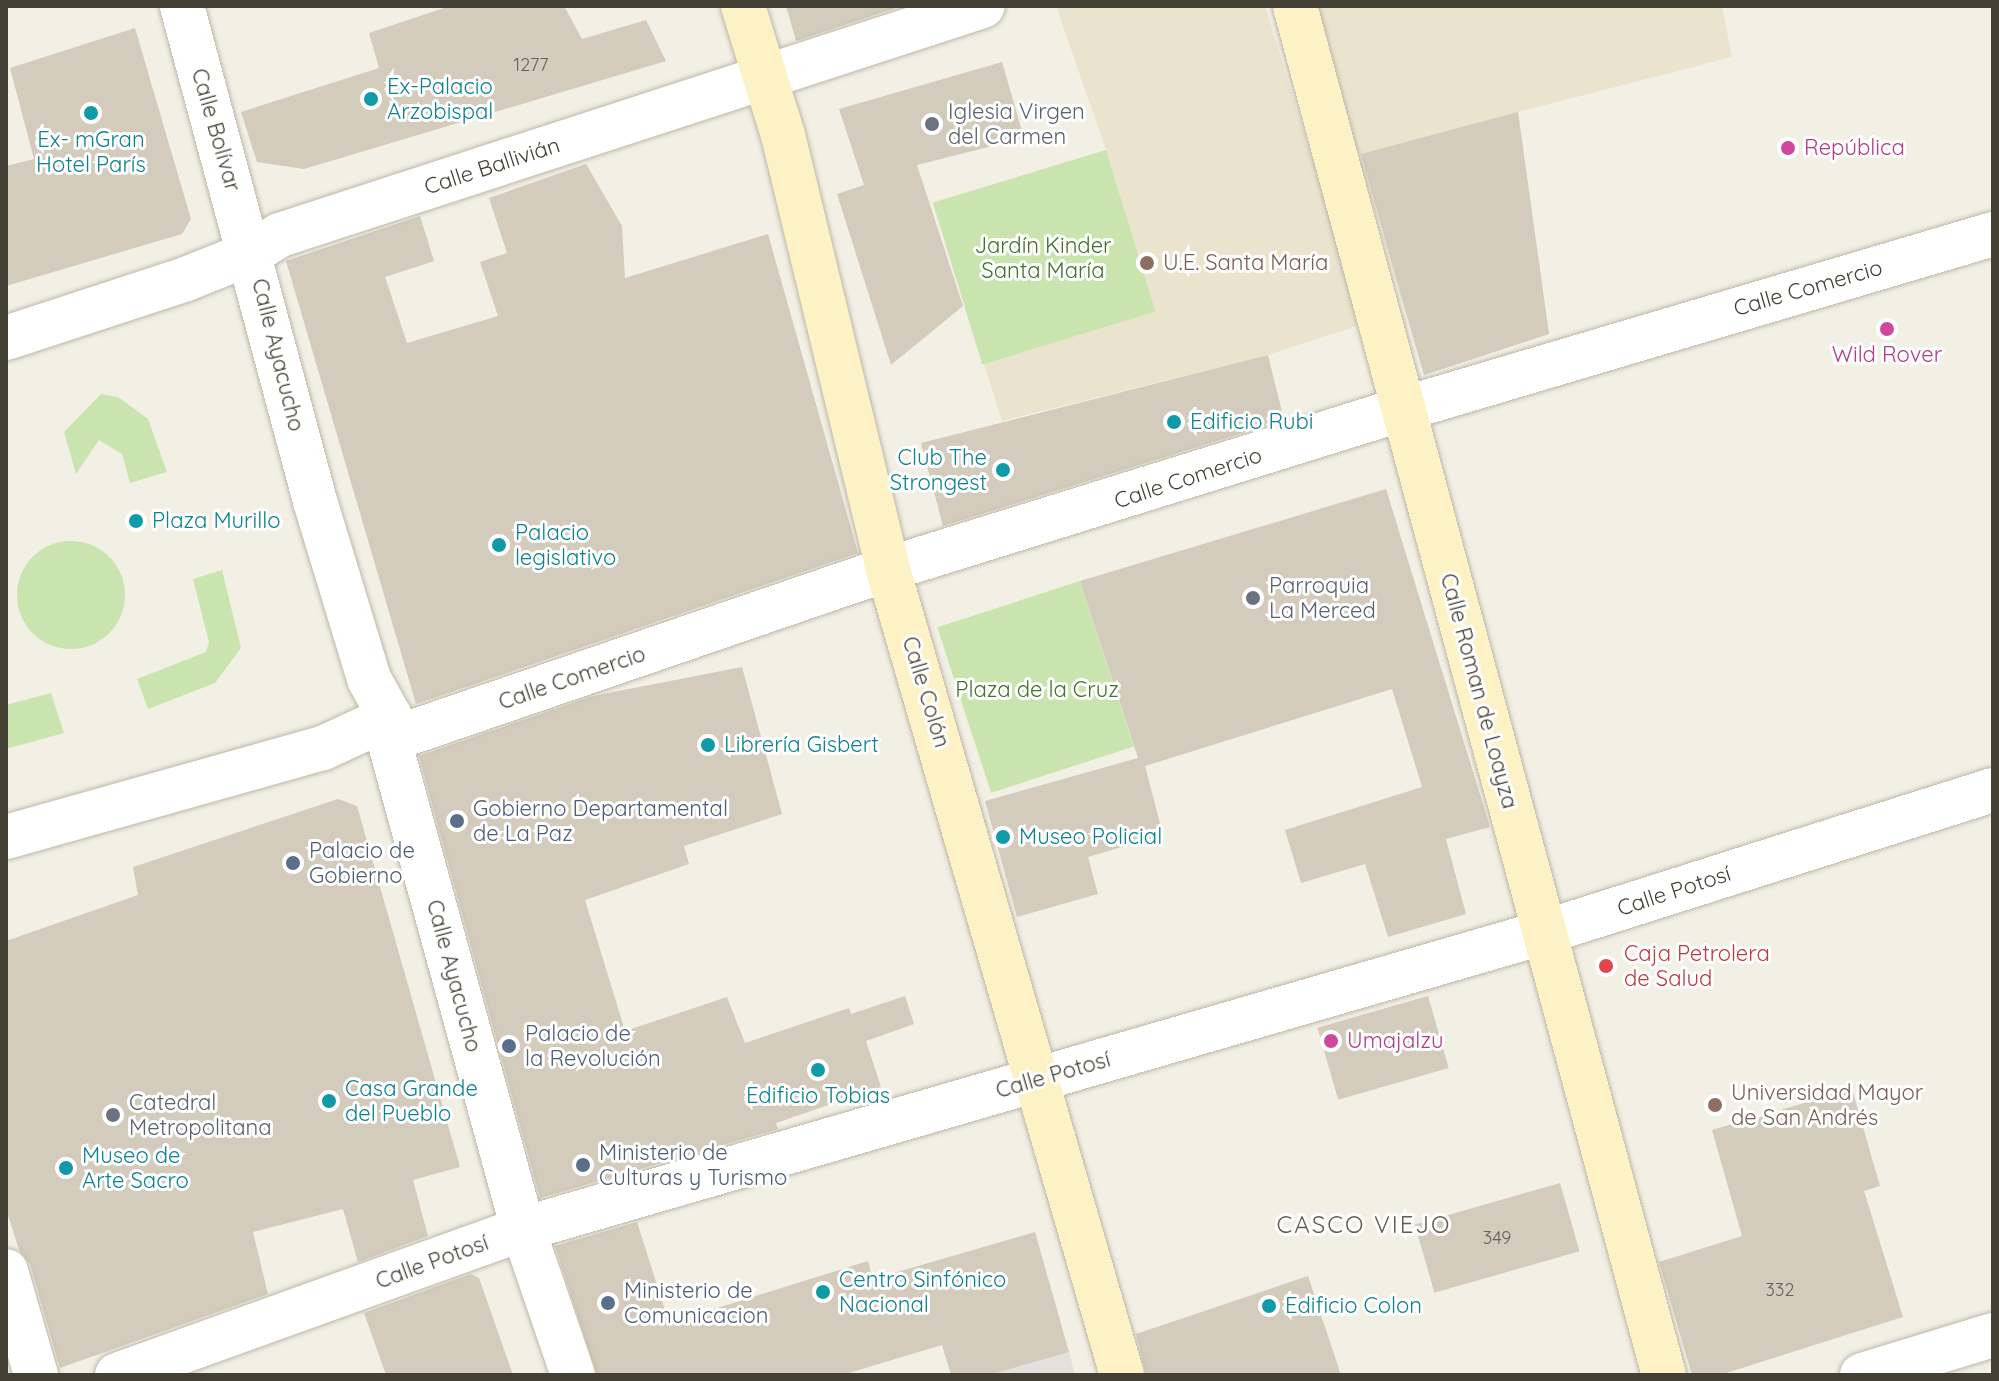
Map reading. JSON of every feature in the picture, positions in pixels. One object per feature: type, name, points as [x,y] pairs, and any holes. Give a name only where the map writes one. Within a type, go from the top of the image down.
[{"type":"main road","name":"Calle Colón","points":[[743,6],[783,135],[888,569],[1122,1375]]},
{"type":"main road","name":"Calle Roman de Loayza","points":[[1295,6],[1664,1375]]},
{"type":"street","name":"Calle Bolívar","points":[[182,6],[251,253]]},
{"type":"street","name":"Calle Ballivián","points":[[6,338],[251,253],[280,235],[983,6]]},
{"type":"street","name":"Calle Comercio","points":[[6,837],[390,728],[1403,409],[1993,234]]},
{"type":"street","name":"Calle Ayacucho","points":[[251,253],[320,515],[369,679],[390,728],[523,1229],[573,1375]]},
{"type":"street","name":"Calle Potosí","points":[[117,1375],[523,1229],[1545,932],[1993,790]]},
{"type":"street","points":[[6,1271],[36,1375]]},
{"type":"street","points":[[1862,1375],[1993,1335]]},
{"type":"shaded area","name":"U.E. Santa María","points":[[1056,6],[1265,6],[1363,324],[1268,355],[1002,421],[933,202],[1106,150]]},
{"type":"shaded area","points":[[1313,6],[1722,6],[1732,57],[1518,112],[1549,334],[1424,375]]},
{"type":"shaded area","points":[[1069,1352],[1075,1375],[989,1375]]},
{"type":"green space","name":"Jardín Kinder Santa María","points":[[1106,150],[1155,312],[982,365],[933,203]]},
{"type":"green space","points":[[101,394],[118,397],[148,419],[167,472],[130,483],[122,454],[99,440],[76,474],[64,432]]},
{"type":"green space","points":[[71,541],[92,545],[109,557],[121,574],[125,595],[121,616],[109,633],[92,645],[71,649],[50,645],[33,633],[21,616],[17,595],[21,574],[33,557],[50,545]]},
{"type":"green space","points":[[222,570],[241,648],[215,683],[148,709],[137,679],[206,652],[209,642],[193,579]]},
{"type":"green space","name":"Plaza de la Cruz","points":[[1080,581],[1134,746],[991,793],[937,627]]},
{"type":"green space","points":[[51,693],[64,733],[6,749],[6,705]]},
{"type":"building","points":[[450,6],[564,6],[582,39],[646,20],[666,61],[304,169],[257,162],[241,112],[379,68],[369,33]]},
{"type":"building","points":[[786,6],[902,6],[796,41]]},
{"type":"building","name":"Ex- mGran Hotel París","points":[[135,28],[191,219],[182,234],[6,286],[6,166],[34,159],[10,68]]},
{"type":"building","points":[[1002,62],[1024,138],[917,165],[963,306],[891,365],[837,194],[864,185],[839,109]]},
{"type":"building","points":[[1518,112],[1549,334],[1424,375],[1361,154]]},
{"type":"building","points":[[586,164],[622,226],[625,278],[768,234],[858,553],[416,704],[286,261],[420,216],[434,261],[385,277],[407,343],[498,316],[480,262],[507,253],[489,198]]},
{"type":"building","points":[[1268,355],[1284,420],[943,526],[921,443]]},
{"type":"building","points":[[1386,489],[1490,827],[1446,839],[1466,914],[1388,937],[1365,864],[1301,883],[1285,830],[1422,787],[1392,689],[1145,766],[1163,835],[1088,857],[1098,894],[1017,917],[985,801],[1138,758],[1080,581]]},
{"type":"building","points":[[742,667],[782,814],[684,846],[689,864],[585,900],[625,1031],[727,997],[745,1043],[849,1008],[851,1014],[905,996],[914,1024],[866,1041],[881,1087],[776,1123],[778,1129],[540,1198],[419,756],[593,696]]},
{"type":"building","points":[[338,799],[357,806],[460,1167],[413,1180],[428,1236],[358,1262],[343,1209],[253,1232],[268,1294],[60,1368],[30,1264],[19,1250],[6,1208],[6,941],[138,895],[133,867]]},
{"type":"building","points":[[1428,996],[1449,1068],[1338,1100],[1317,1028]]},
{"type":"building","points":[[1852,1089],[1880,1186],[1864,1191],[1903,1317],[1720,1375],[1692,1375],[1659,1262],[1742,1236],[1712,1130]]},
{"type":"building","points":[[1560,1183],[1580,1251],[1434,1293],[1415,1225]]},
{"type":"building","points":[[637,1222],[669,1323],[868,1261],[873,1279],[1035,1232],[1069,1352],[989,1375],[951,1375],[942,1345],[842,1375],[597,1375],[555,1246]]},
{"type":"building","points":[[471,1274],[479,1278],[513,1375],[386,1375],[364,1313]]},
{"type":"building","name":"Edificio Colon","points":[[1308,1276],[1341,1375],[1146,1375],[1136,1334]]},
{"type":"place","name":"Ex-Palacio Arzobispal","points":[[371,99]]},
{"type":"place","name":"Ex- mGran Hotel París","points":[[91,113]]},
{"type":"place","name":"Iglesia Virgen del Carmen","points":[[932,124]]},
{"type":"place","name":"República","points":[[1788,148]]},
{"type":"place","name":"U.E. Santa María","points":[[1147,263]]},
{"type":"place","name":"Wild Rover","points":[[1887,329]]},
{"type":"place","name":"Edificio Rubi","points":[[1174,422]]},
{"type":"place","name":"Club The Strongest","points":[[1003,470]]},
{"type":"place","name":"Plaza Murillo","points":[[136,521]]},
{"type":"place","name":"Palacio legislativo","points":[[499,545]]},
{"type":"place","name":"Parroquia La Merced","points":[[1253,598]]},
{"type":"place","name":"Librería Gisbert","points":[[708,745]]},
{"type":"place","name":"Gobierno Departamental de La Paz","points":[[457,821]]},
{"type":"place","name":"Museo Policial","points":[[1003,837]]},
{"type":"place","name":"Palacio de Gobierno","points":[[293,863]]},
{"type":"place","name":"Caja Petrolera de Salud","points":[[1606,966]]},
{"type":"place","name":"Umajalzu","points":[[1331,1041]]},
{"type":"place","name":"Palacio de la Revolución","points":[[509,1046]]},
{"type":"place","name":"Edificio Tobias","points":[[818,1070]]},
{"type":"place","name":"Casa Grande del Pueblo","points":[[329,1101]]},
{"type":"place","name":"Universidad Mayor de San Andrés","points":[[1715,1105]]},
{"type":"place","name":"Catedral Metropolitana","points":[[113,1115]]},
{"type":"place","name":"Ministerio de Culturas y Turismo","points":[[583,1165]]},
{"type":"place","name":"Museo de Arte Sacro","points":[[66,1168]]},
{"type":"place","name":"Centro Sinfónico Nacional","points":[[823,1292]]},
{"type":"place","name":"Ministerio de Comunicacion","points":[[608,1303]]},
{"type":"place","name":"Edificio Colon","points":[[1269,1306]]},
{"type":"district","name":"CASCO VIEJO","points":[[1364,1225]]}]
